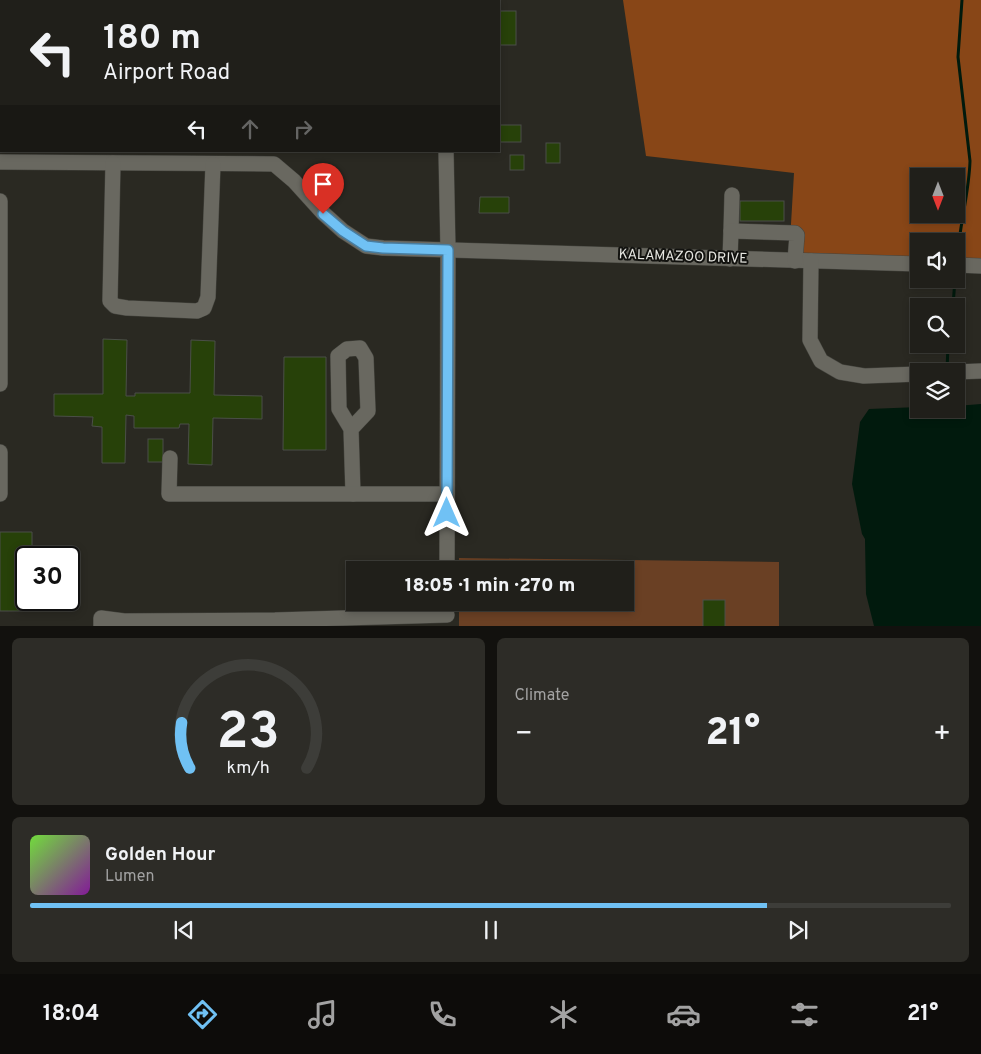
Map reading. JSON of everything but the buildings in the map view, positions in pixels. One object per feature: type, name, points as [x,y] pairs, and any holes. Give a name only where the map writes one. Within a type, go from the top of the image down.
[{"type":"street","points":[[446,152],[448,250],[447,561]]},
{"type":"street","name":"KALAMAZOO DRIVE","points":[[0,162],[274,164],[294,181],[323,214],[343,231],[366,246],[383,248],[910,264]]},
{"type":"street","points":[[113,163],[110,301],[115,306],[126,308],[196,311],[204,308],[208,297],[213,164]]},
{"type":"street","points":[[730,259],[732,195]]},
{"type":"street","points":[[0,202],[0,384]]},
{"type":"street","points":[[731,231],[795,232],[797,235],[796,261]]},
{"type":"street","points":[[811,261],[810,340],[821,362],[840,372],[864,376],[910,374]]},
{"type":"street","points":[[965,265],[981,266]]},
{"type":"street","points":[[351,429],[368,411],[366,358],[360,348],[347,348],[338,356],[339,409],[351,429],[353,494]]},
{"type":"street","points":[[965,372],[981,371]]},
{"type":"street","points":[[0,452],[0,494]]},
{"type":"street","points":[[170,458],[170,494],[447,494]]},
{"type":"street","points":[[101,622],[328,618],[416,621],[447,615]]},
{"type":"shaded area","points":[[623,0],[981,0],[981,268],[965,267],[965,233],[910,233],[910,265],[789,258],[794,173],[646,156]]},
{"type":"shaded area","points":[[981,404],[981,626],[874,626],[866,594],[865,539],[862,534],[852,484],[860,422],[869,409],[910,407],[910,418],[965,418],[965,405]]},
{"type":"shaded area","points":[[459,558],[779,562],[779,626],[459,626],[459,611],[634,611],[634,561],[459,561]]},
{"type":"waterway","points":[[960,233],[970,161],[958,57],[962,0]]},
{"type":"waterway","points":[[954,288],[954,298]]},
{"type":"waterway","points":[[947,363],[948,353]]},
{"type":"route","points":[[323,214],[343,231],[366,246],[448,250],[447,513]]}]
